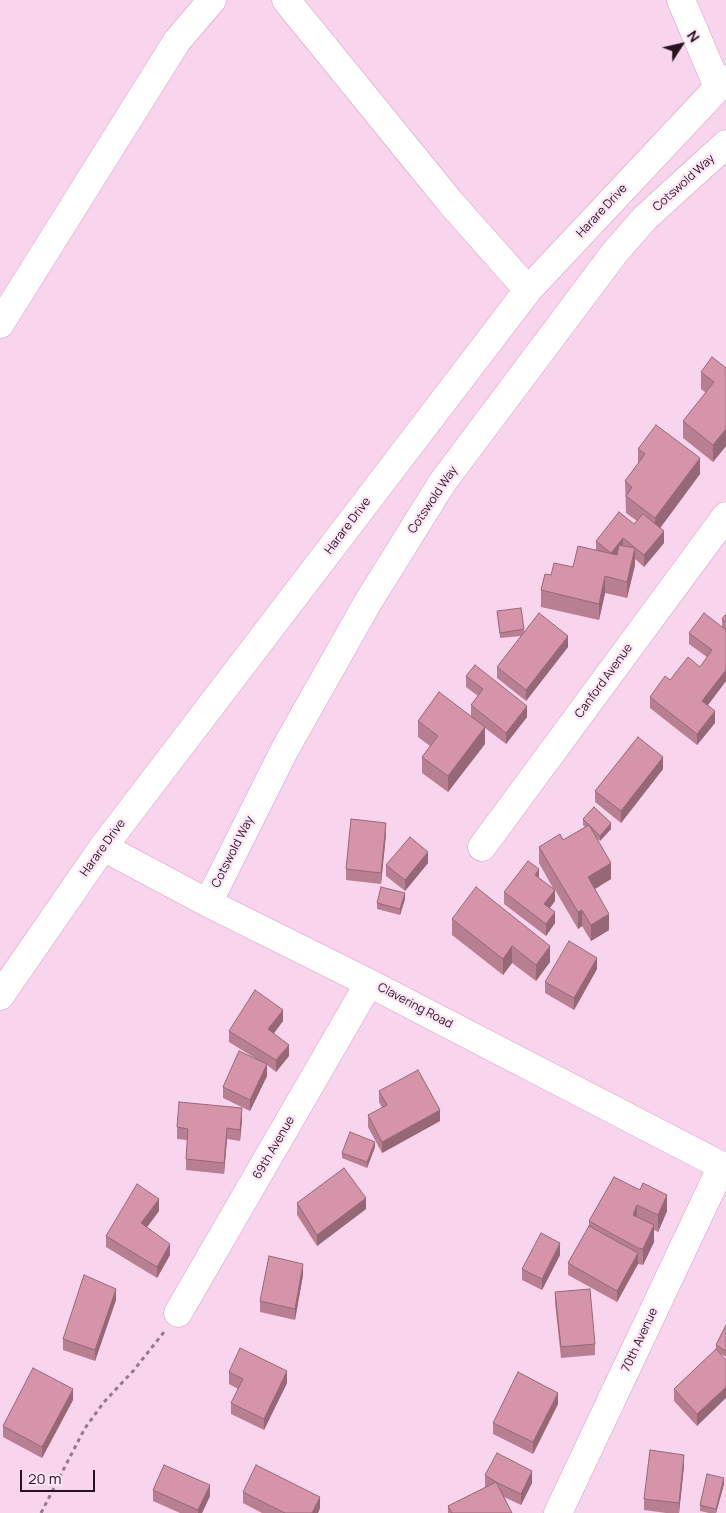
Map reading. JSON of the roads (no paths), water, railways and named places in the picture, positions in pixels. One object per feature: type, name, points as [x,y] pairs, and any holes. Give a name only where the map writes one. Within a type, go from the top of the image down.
[{"type":"street","points":[[0,324],[176,41],[212,0]]},
{"type":"street","points":[[286,0],[451,203],[528,290]]},
{"type":"street","points":[[681,0],[722,83]]},
{"type":"street","name":"Harare Drive","points":[[0,996],[103,847],[528,290],[722,83]]},
{"type":"street","name":"Cotswold Way","points":[[208,903],[295,732],[368,602],[442,483],[616,251],[645,218],[725,148]]},
{"type":"street","name":"Canford Avenue","points":[[482,847],[726,516]]},
{"type":"street","name":"Clavering Road","points":[[103,847],[208,903],[369,983],[724,1167]]},
{"type":"street","name":"69th Avenue","points":[[178,1313],[369,983]]},
{"type":"street","name":"70th Avenue","points":[[558,1513],[724,1167]]}]
